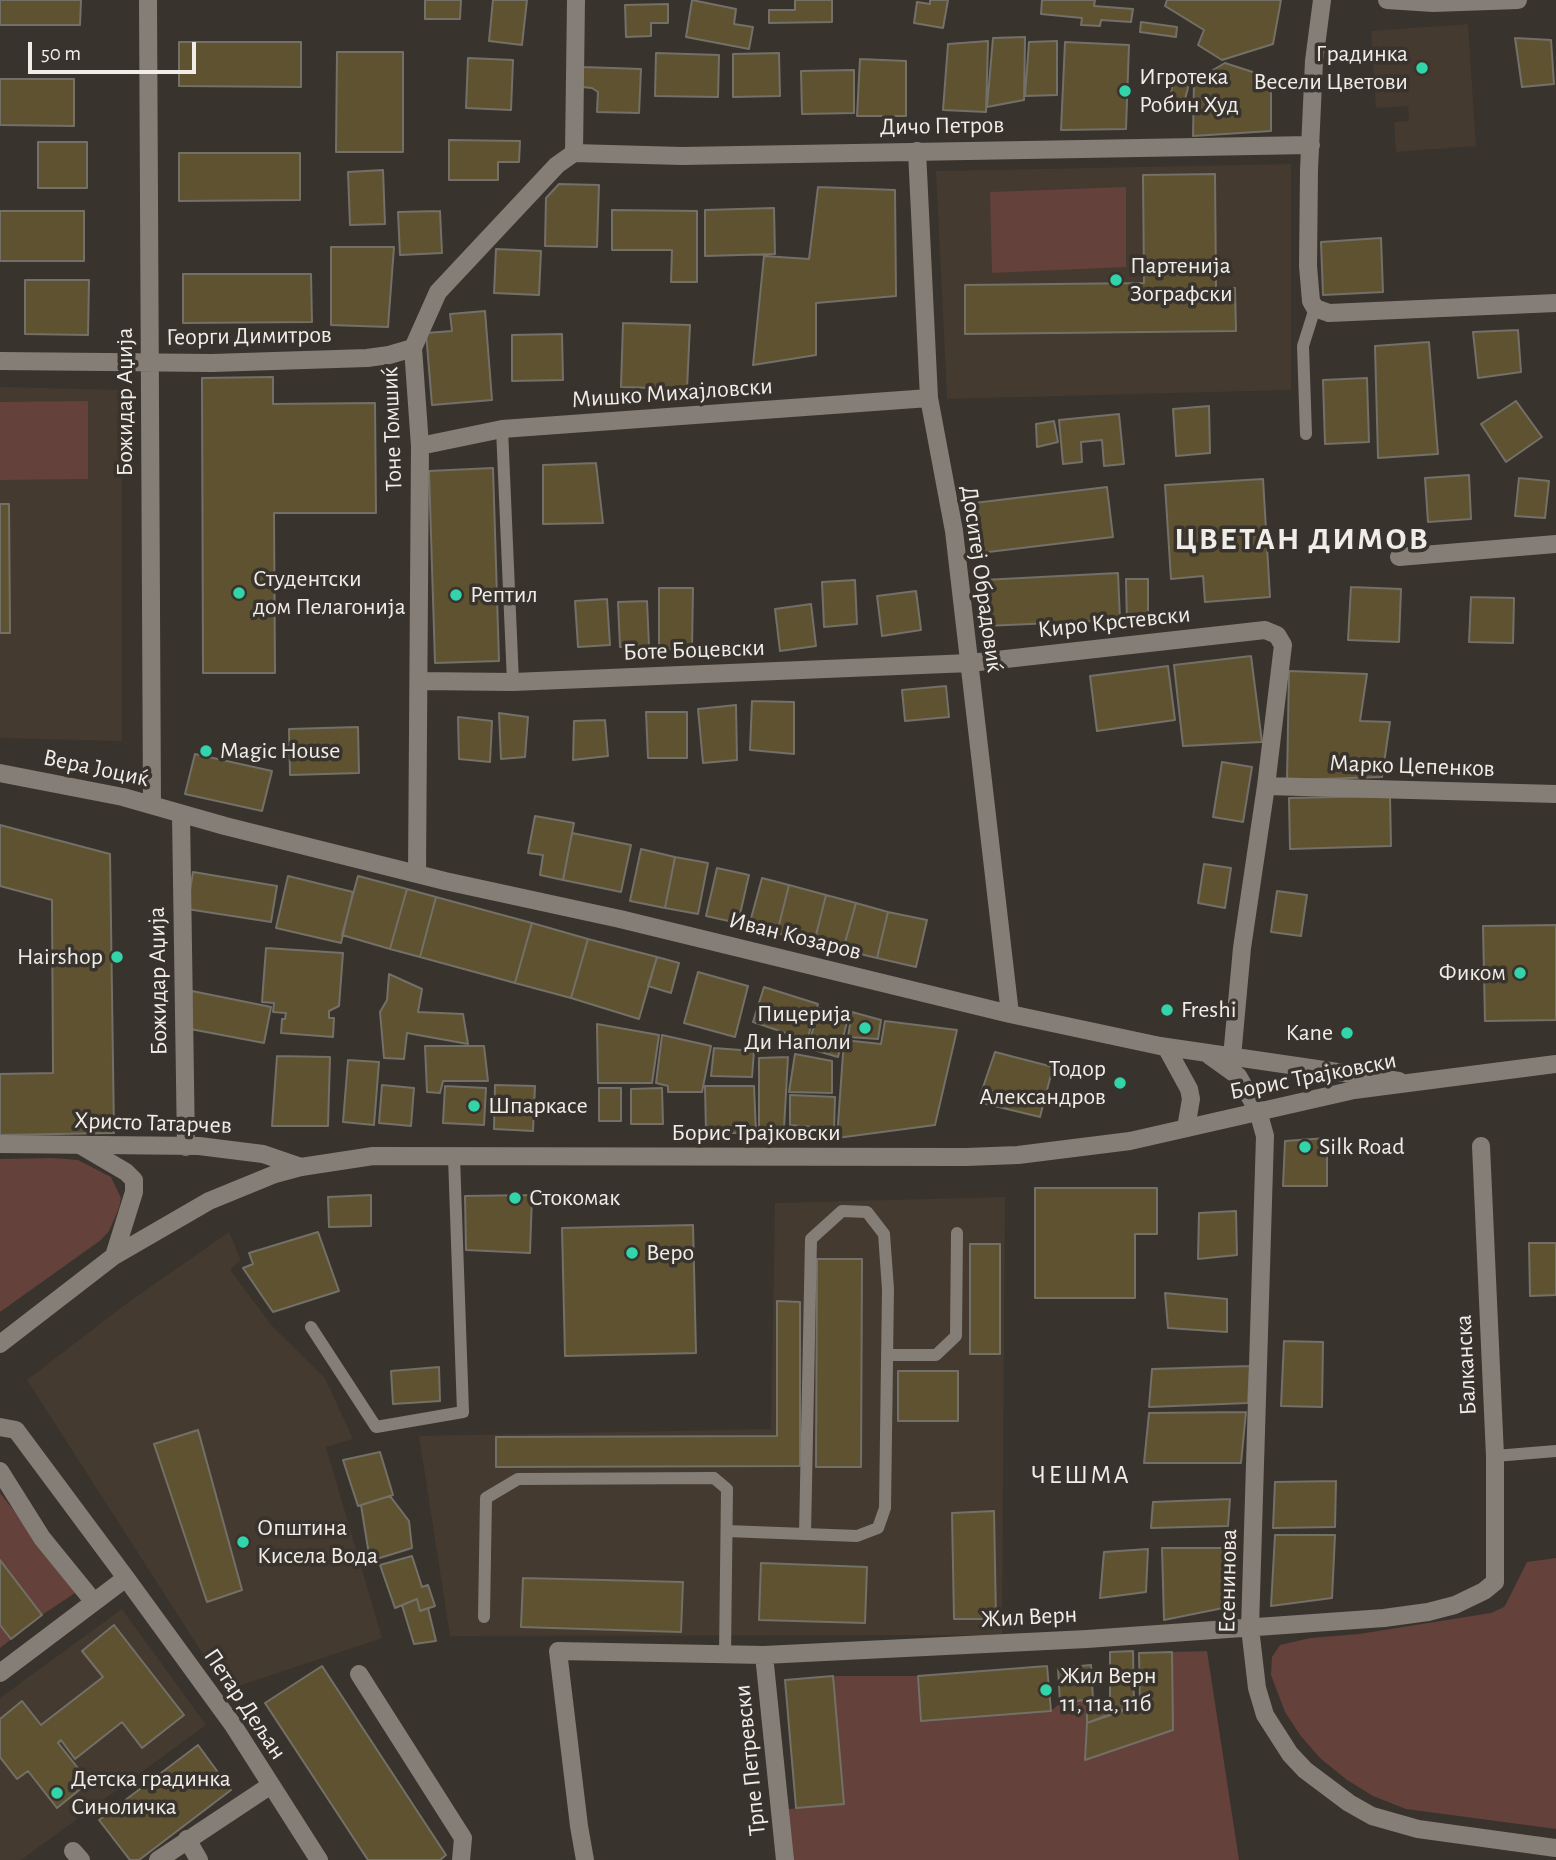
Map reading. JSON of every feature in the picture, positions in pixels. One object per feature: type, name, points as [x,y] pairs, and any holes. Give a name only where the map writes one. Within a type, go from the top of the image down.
[{"type":"street","name":"Божидар Аџија","points":[[148,0],[152,804]]},
{"type":"street","points":[[575,153],[576,0]]},
{"type":"street","points":[[1322,0],[1314,61],[1308,265],[1311,301],[1315,308],[1329,313],[1556,303]]},
{"type":"street","points":[[1387,0],[1433,3],[1518,0]]},
{"type":"street","name":"Дичо Петров","points":[[575,153],[682,156],[1311,145]]},
{"type":"street","name":"Доситеј Обрадовиќ","points":[[917,151],[929,398],[954,531],[1010,1014]]},
{"type":"street","name":"Тоне Томшиќ","points":[[417,874],[420,446],[414,348],[438,292],[557,165],[575,153]]},
{"type":"street","name":"Георги Димитров","points":[[0,361],[212,363],[367,358],[414,348]]},
{"type":"street","name":"Мишко Михајловски","points":[[420,446],[502,429],[929,398]]},
{"type":"street","points":[[1399,557],[1556,544]]},
{"type":"street","name":"Киро Крстевски","points":[[970,663],[1265,630],[1276,635],[1283,645],[1266,786]]},
{"type":"street","name":"Боте Боцевски","points":[[420,681],[513,682],[970,663]]},
{"type":"street","name":"Вера Јоциќ","points":[[0,773],[152,804],[181,814]]},
{"type":"street","points":[[1233,1057],[1242,948],[1266,786]]},
{"type":"street","name":"Марко Цепенков","points":[[1266,786],[1556,794]]},
{"type":"street","name":"Божидар Аџија","points":[[181,814],[186,1147]]},
{"type":"street","name":"Иван Козаров","points":[[181,814],[417,874],[620,919],[1010,1014],[1166,1047],[1403,1082]]},
{"type":"street","points":[[1166,1047],[1189,1089],[1191,1100],[1186,1128]]},
{"type":"street","name":"Есенинова","points":[[1204,1053],[1238,1076],[1258,1111],[1265,1136],[1250,1628],[1257,1688],[1271,1727],[1297,1762],[1339,1796],[1373,1816],[1418,1829],[1556,1848]]},
{"type":"street","name":"Борис Трајковски","points":[[0,1344],[114,1256],[209,1201],[275,1174],[301,1167],[373,1156],[1018,1155],[1130,1141],[1354,1090],[1556,1064]]},
{"type":"street","name":"Христо Татарчев","points":[[0,1144],[209,1147],[263,1154],[301,1167]]},
{"type":"street","points":[[80,1145],[126,1172],[134,1180],[134,1192],[114,1256]]},
{"type":"street","name":"Балканска","points":[[1481,1146],[1495,1456],[1495,1582]]},
{"type":"street","name":"Петар Дељан","points":[[0,1427],[16,1430],[126,1578],[233,1725],[319,1860]]},
{"type":"street","points":[[0,1471],[42,1538],[94,1602]]},
{"type":"street","points":[[0,1673],[126,1578]]},
{"type":"street","name":"Жил Верн","points":[[585,1860],[558,1651],[764,1655],[1250,1628],[1428,1612],[1473,1597],[1495,1582]]},
{"type":"street","name":"Трпе Петревски","points":[[764,1655],[785,1860]]},
{"type":"street","points":[[359,1674],[463,1839],[461,1860]]},
{"type":"street","points":[[158,1860],[271,1785]]},
{"type":"street","points":[[187,1839],[200,1860]]},
{"type":"lane","points":[[1307,434],[1303,346],[1315,308]]},
{"type":"lane","points":[[502,429],[513,682]]},
{"type":"lane","points":[[311,1327],[376,1427],[463,1412],[454,1157]]},
{"type":"lane","points":[[727,1531],[805,1534],[857,1536],[878,1528],[885,1508],[888,1289],[884,1234],[867,1212],[842,1210],[811,1239],[805,1534]]},
{"type":"lane","points":[[887,1355],[936,1355],[956,1336],[957,1233]]},
{"type":"lane","points":[[1495,1456],[1556,1451]]},
{"type":"lane","points":[[484,1617],[486,1498],[518,1479],[714,1478],[727,1489],[725,1655]]},
{"type":"shaded area","name":"Градинка Весели Цветови","points":[[1468,24],[1476,146],[1396,152],[1394,122],[1409,121],[1408,106],[1376,108],[1371,31]]},
{"type":"shaded area","name":"Партенија Зографски","points":[[1291,164],[1291,390],[947,399],[936,171]]},
{"type":"shaded area","points":[[1126,187],[1126,267],[992,273],[990,192]]},
{"type":"shaded area","points":[[0,387],[122,390],[122,741],[0,738]]},
{"type":"shaded area","points":[[88,401],[88,479],[0,480],[0,402]]},
{"type":"shaded area","points":[[0,1159],[78,1160],[111,1177],[121,1198],[119,1208],[109,1231],[101,1240],[0,1312]]},
{"type":"shaded area","points":[[1005,1197],[1002,1635],[450,1636],[419,1436],[771,1429],[775,1203]]},
{"type":"shaded area","name":"Општина Кисела Вода","points":[[229,1232],[241,1260],[230,1270],[273,1327],[325,1378],[353,1439],[326,1447],[382,1638],[226,1690],[27,1380],[126,1304]]},
{"type":"shaded area","points":[[0,1493],[78,1591],[0,1648]]},
{"type":"shaded area","points":[[1556,1558],[1556,1829],[1406,1809],[1373,1796],[1347,1780],[1320,1758],[1285,1712],[1271,1675],[1272,1657],[1280,1645],[1310,1638],[1359,1634],[1491,1613],[1504,1607],[1527,1562]]},
{"type":"shaded area","name":"Детска градинка Синоличка","points":[[122,1609],[206,1725],[21,1860],[0,1860],[0,1698]]},
{"type":"shaded area","points":[[1207,1651],[1239,1860],[785,1860],[780,1810],[844,1803],[833,1676],[918,1676],[922,1721],[1051,1711],[1060,1703],[1093,1699],[1087,1704],[1085,1760],[1173,1730],[1172,1652]]},
{"type":"building","points":[[0,0],[81,0],[80,25],[0,25]]},
{"type":"building","points":[[425,0],[461,0],[460,19],[425,19]]},
{"type":"building","points":[[493,0],[527,0],[522,45],[489,41]]},
{"type":"building","points":[[692,0],[736,9],[734,24],[753,27],[749,49],[686,37]]},
{"type":"building","points":[[795,0],[832,0],[832,22],[769,23],[769,10],[795,10]]},
{"type":"building","points":[[930,0],[948,0],[943,28],[914,23],[917,2],[930,4]]},
{"type":"building","points":[[1042,0],[1095,0],[1094,6],[1133,9],[1131,22],[1101,20],[1100,26],[1081,25],[1082,18],[1041,14]]},
{"type":"building","points":[[1167,0],[1281,0],[1273,44],[1222,60],[1198,45],[1204,30],[1165,6]]},
{"type":"building","points":[[668,4],[668,23],[651,23],[651,36],[626,37],[625,5]]},
{"type":"building","points":[[1141,22],[1177,27],[1176,37],[1140,32]]},
{"type":"building","points":[[1025,37],[1024,100],[987,107],[993,38]]},
{"type":"building","points":[[1515,38],[1551,40],[1554,84],[1522,87]]},
{"type":"building","points":[[988,41],[986,112],[943,110],[948,44]]},
{"type":"building","points":[[1057,41],[1057,95],[1025,96],[1029,42]]},
{"type":"building","points":[[179,42],[301,42],[301,87],[179,86]]},
{"type":"building","points":[[1065,42],[1129,45],[1126,129],[1061,130]]},
{"type":"building","points":[[337,52],[403,52],[403,152],[336,152]]},
{"type":"building","points":[[656,53],[719,55],[718,97],[655,96]]},
{"type":"building","points":[[779,53],[780,96],[733,97],[733,54]]},
{"type":"building","points":[[468,58],[513,60],[511,110],[466,108]]},
{"type":"building","points":[[860,59],[906,61],[906,116],[857,116]]},
{"type":"building","points":[[1225,63],[1271,78],[1271,131],[1193,136],[1194,81]]},
{"type":"building","points":[[583,67],[641,69],[639,113],[597,112],[598,92],[582,87]]},
{"type":"building","points":[[854,70],[854,113],[802,114],[801,71]]},
{"type":"building","points":[[0,79],[74,79],[74,126],[0,125]]},
{"type":"building","points":[[1174,80],[1189,84],[1182,111],[1167,107]]},
{"type":"building","points":[[449,140],[520,141],[519,162],[498,162],[498,180],[449,180]]},
{"type":"building","points":[[38,142],[87,142],[87,188],[38,188]]},
{"type":"building","points":[[179,153],[300,153],[300,200],[179,201]]},
{"type":"building","points":[[383,170],[385,224],[350,225],[348,172]]},
{"type":"building","points":[[1215,174],[1216,289],[1235,288],[1236,331],[965,334],[965,285],[1144,283],[1143,175]]},
{"type":"building","points":[[559,184],[599,185],[597,247],[545,246],[546,198]]},
{"type":"building","points":[[818,187],[895,190],[896,296],[816,303],[816,355],[753,365],[764,256],[809,259]]},
{"type":"building","points":[[774,208],[775,254],[705,256],[705,210]]},
{"type":"building","points":[[612,210],[697,211],[697,282],[671,282],[672,250],[612,250]]},
{"type":"building","points":[[0,211],[84,211],[84,261],[0,261]]},
{"type":"building","points":[[440,211],[442,253],[400,255],[398,212]]},
{"type":"building","points":[[1381,238],[1383,292],[1323,295],[1321,242]]},
{"type":"building","points":[[331,247],[394,247],[388,327],[331,325]]},
{"type":"building","points":[[496,249],[541,251],[539,295],[494,293]]},
{"type":"building","points":[[183,274],[311,274],[312,322],[183,323]]},
{"type":"building","points":[[25,280],[89,280],[88,335],[25,334]]},
{"type":"building","points":[[485,311],[492,400],[432,405],[426,333],[452,331],[450,314]]},
{"type":"building","points":[[623,323],[690,325],[687,389],[621,387]]},
{"type":"building","points":[[1518,330],[1521,372],[1478,378],[1473,332]]},
{"type":"building","points":[[562,334],[563,380],[512,381],[512,335]]},
{"type":"building","points":[[1429,342],[1438,454],[1378,458],[1375,346]]},
{"type":"building","name":"Студентски дом Пелагонија","points":[[273,377],[273,404],[375,403],[376,513],[274,513],[275,673],[203,673],[202,378]]},
{"type":"building","points":[[1367,378],[1369,442],[1325,444],[1323,380]]},
{"type":"building","points":[[1516,401],[1542,437],[1506,462],[1481,424]]},
{"type":"building","points":[[1209,406],[1210,453],[1176,456],[1173,409]]},
{"type":"building","points":[[1119,414],[1124,464],[1104,466],[1102,440],[1081,442],[1082,462],[1063,464],[1059,420]]},
{"type":"building","points":[[1054,421],[1058,442],[1037,447],[1036,424]]},
{"type":"building","points":[[596,463],[603,523],[543,524],[543,465]]},
{"type":"building","points":[[493,468],[499,661],[435,663],[429,471]]},
{"type":"building","points":[[1469,475],[1471,519],[1428,522],[1425,478]]},
{"type":"building","points":[[1519,478],[1549,481],[1545,518],[1515,516]]},
{"type":"building","points":[[1263,479],[1270,597],[1205,602],[1203,576],[1171,579],[1165,485]]},
{"type":"building","points":[[1107,487],[1113,537],[980,553],[974,503]]},
{"type":"building","points":[[0,504],[9,504],[10,633],[0,633]]},
{"type":"building","points":[[1118,573],[1120,620],[985,626],[983,580]]},
{"type":"building","points":[[1126,579],[1148,579],[1148,625],[1127,625]]},
{"type":"building","points":[[855,580],[857,624],[824,627],[822,582]]},
{"type":"building","points":[[1351,587],[1401,589],[1399,642],[1348,640]]},
{"type":"building","points":[[659,588],[693,588],[692,649],[659,649]]},
{"type":"building","points":[[916,591],[921,630],[882,636],[877,596]]},
{"type":"building","points":[[1471,597],[1514,598],[1513,643],[1469,642]]},
{"type":"building","points":[[607,599],[610,645],[578,647],[575,601]]},
{"type":"building","points":[[647,601],[649,646],[620,647],[618,602]]},
{"type":"building","points":[[811,604],[816,646],[780,651],[775,609]]},
{"type":"building","points":[[1251,656],[1262,742],[1183,746],[1174,665]]},
{"type":"building","points":[[1168,666],[1175,720],[1097,731],[1090,676]]},
{"type":"building","points":[[1289,671],[1367,674],[1360,721],[1390,722],[1382,777],[1287,780]]},
{"type":"building","points":[[946,686],[949,717],[905,721],[902,690]]},
{"type":"building","points":[[752,701],[794,702],[794,754],[750,750]]},
{"type":"building","points":[[736,705],[737,760],[703,763],[698,709]]},
{"type":"building","points":[[646,712],[687,712],[687,758],[648,758]]},
{"type":"building","points":[[499,713],[528,717],[525,757],[501,759]]},
{"type":"building","points":[[458,717],[492,721],[490,762],[459,759]]},
{"type":"building","points":[[605,720],[608,756],[573,760],[574,721]]},
{"type":"building","points":[[358,727],[359,773],[290,775],[289,729]]},
{"type":"building","points":[[195,754],[272,771],[262,811],[185,794]]},
{"type":"building","points":[[1222,762],[1252,767],[1243,822],[1213,817]]},
{"type":"building","points":[[1390,796],[1391,846],[1290,849],[1289,798]]},
{"type":"building","points":[[535,816],[574,823],[563,880],[540,875],[543,855],[528,853]]},
{"type":"building","points":[[0,825],[110,854],[114,1133],[0,1135],[0,1074],[53,1073],[52,900],[0,886]]},
{"type":"building","points":[[572,833],[631,845],[621,892],[563,880]]},
{"type":"building","points":[[641,849],[675,857],[665,908],[630,901]]},
{"type":"building","points":[[675,857],[708,863],[698,914],[665,908]]},
{"type":"building","points":[[1204,864],[1231,868],[1225,908],[1198,903]]},
{"type":"building","points":[[717,868],[749,875],[738,923],[706,916]]},
{"type":"building","points":[[193,872],[277,886],[271,922],[187,909]]},
{"type":"building","points":[[288,876],[353,892],[341,943],[276,928]]},
{"type":"building","points":[[358,876],[407,889],[390,949],[342,935]]},
{"type":"building","points":[[762,878],[789,885],[777,933],[749,926]]},
{"type":"building","points":[[789,885],[826,895],[814,943],[777,933]]},
{"type":"building","points":[[407,889],[436,897],[420,957],[390,949]]},
{"type":"building","points":[[1277,891],[1307,895],[1301,936],[1271,932]]},
{"type":"building","points":[[826,895],[856,903],[843,950],[814,943]]},
{"type":"building","points":[[436,897],[532,923],[515,983],[420,957]]},
{"type":"building","points":[[856,903],[888,912],[877,958],[843,950]]},
{"type":"building","points":[[888,912],[927,920],[916,967],[877,958]]},
{"type":"building","points":[[532,923],[588,939],[571,998],[515,983]]},
{"type":"building","name":"Фиком","points":[[1556,925],[1556,1020],[1485,1021],[1483,926]]},
{"type":"building","points":[[588,939],[657,957],[639,1019],[571,998]]},
{"type":"building","points":[[266,948],[343,953],[339,1006],[329,1011],[329,1018],[334,1018],[333,1037],[281,1033],[282,1019],[285,1019],[286,1013],[273,1012],[274,1003],[262,1002]]},
{"type":"building","points":[[657,957],[679,963],[671,993],[648,986]]},
{"type":"building","points":[[698,972],[748,986],[735,1037],[684,1023]]},
{"type":"building","points":[[389,974],[422,989],[418,1012],[463,1014],[468,1044],[407,1033],[404,1059],[384,1058],[380,1012],[387,1000]]},
{"type":"building","points":[[764,987],[818,1004],[807,1040],[753,1022]]},
{"type":"building","points":[[192,991],[271,1007],[264,1043],[185,1028]]},
{"type":"building","points":[[820,1008],[848,1018],[838,1057],[807,1048]]},
{"type":"building","name":"Пицерија Ди Наполи","points":[[852,1012],[881,1020],[878,1039],[848,1037]]},
{"type":"building","points":[[885,1021],[957,1030],[935,1125],[837,1138],[844,1040],[881,1044]]},
{"type":"building","points":[[597,1024],[659,1035],[652,1083],[598,1083]]},
{"type":"building","points":[[662,1035],[711,1046],[702,1092],[668,1092],[668,1086],[656,1083]]},
{"type":"building","points":[[425,1046],[484,1046],[488,1081],[443,1081],[440,1093],[427,1092]]},
{"type":"building","points":[[714,1048],[754,1051],[752,1077],[711,1076]]},
{"type":"building","points":[[995,1052],[1053,1067],[1040,1117],[978,1102]]},
{"type":"building","points":[[795,1054],[832,1061],[832,1093],[789,1092]]},
{"type":"building","points":[[277,1056],[330,1057],[328,1126],[272,1126]]},
{"type":"building","points":[[788,1057],[784,1128],[759,1128],[759,1058]]},
{"type":"building","points":[[348,1060],[379,1062],[374,1125],[343,1122]]},
{"type":"building","points":[[382,1085],[414,1088],[411,1126],[379,1123]]},
{"type":"building","points":[[495,1085],[535,1086],[533,1131],[494,1129]]},
{"type":"building","points":[[445,1086],[486,1088],[484,1125],[443,1123]]},
{"type":"building","points":[[705,1086],[754,1086],[756,1133],[706,1133]]},
{"type":"building","points":[[599,1088],[621,1088],[621,1121],[599,1121]]},
{"type":"building","points":[[662,1088],[663,1124],[631,1124],[631,1089]]},
{"type":"building","points":[[790,1095],[835,1097],[834,1129],[790,1125]]},
{"type":"building","points":[[1327,1138],[1327,1186],[1283,1186],[1285,1141]]},
{"type":"building","points":[[1035,1188],[1157,1188],[1157,1234],[1135,1234],[1135,1298],[1035,1298]]},
{"type":"building","points":[[371,1195],[371,1226],[329,1227],[328,1197]]},
{"type":"building","points":[[532,1195],[530,1253],[466,1250],[465,1196]]},
{"type":"building","points":[[1236,1211],[1237,1255],[1198,1259],[1199,1213]]},
{"type":"building","points":[[693,1225],[696,1353],[565,1356],[562,1228]]},
{"type":"building","points":[[318,1232],[339,1291],[273,1312],[243,1268],[253,1264],[249,1253]]},
{"type":"building","points":[[1529,1243],[1556,1243],[1556,1295],[1530,1296]]},
{"type":"building","points":[[970,1244],[1000,1244],[1000,1354],[970,1354]]},
{"type":"building","points":[[817,1259],[862,1259],[861,1467],[816,1467]]},
{"type":"building","points":[[1165,1293],[1227,1299],[1227,1332],[1168,1328]]},
{"type":"building","points":[[777,1301],[800,1302],[800,1466],[496,1467],[496,1437],[777,1436]]},
{"type":"building","points":[[1284,1341],[1323,1342],[1322,1407],[1281,1406]]},
{"type":"building","points":[[1250,1366],[1248,1403],[1149,1407],[1152,1369]]},
{"type":"building","points":[[439,1367],[440,1401],[393,1404],[391,1371]]},
{"type":"building","points":[[898,1371],[958,1371],[958,1421],[898,1421]]},
{"type":"building","points":[[1246,1412],[1241,1463],[1144,1463],[1149,1413]]},
{"type":"building","points":[[198,1430],[242,1590],[207,1602],[154,1444]]},
{"type":"building","points":[[380,1452],[393,1495],[358,1506],[343,1460]]},
{"type":"building","points":[[1336,1481],[1335,1527],[1273,1528],[1275,1482]]},
{"type":"building","points":[[390,1496],[409,1521],[412,1548],[370,1561],[361,1505]]},
{"type":"building","points":[[1230,1499],[1228,1526],[1151,1528],[1153,1502]]},
{"type":"building","points":[[994,1511],[996,1619],[954,1619],[952,1513]]},
{"type":"building","points":[[1275,1535],[1335,1535],[1332,1598],[1271,1606]]},
{"type":"building","points":[[1162,1548],[1236,1548],[1233,1606],[1164,1620]]},
{"type":"building","points":[[1148,1549],[1146,1592],[1100,1598],[1104,1552]]},
{"type":"building","points":[[412,1556],[422,1587],[428,1585],[435,1606],[420,1611],[417,1599],[395,1608],[380,1565]]},
{"type":"building","points":[[0,1560],[42,1615],[11,1639],[0,1625]]},
{"type":"building","points":[[761,1563],[867,1567],[865,1623],[759,1620]]},
{"type":"building","points":[[523,1578],[683,1582],[681,1632],[521,1627]]},
{"type":"building","points":[[417,1599],[420,1611],[428,1608],[436,1641],[414,1644],[402,1605]]},
{"type":"building","points":[[114,1625],[184,1715],[142,1748],[122,1722],[75,1759],[61,1740],[58,1743],[89,1782],[57,1808],[28,1771],[17,1779],[0,1757],[0,1719],[22,1701],[41,1725],[103,1677],[82,1651]]},
{"type":"building","points":[[1133,1651],[1134,1705],[1087,1723],[1087,1704],[1110,1698],[1110,1652]]},
{"type":"building","points":[[1172,1652],[1173,1730],[1085,1760],[1087,1723],[1140,1705],[1139,1653]]},
{"type":"building","points":[[1091,1665],[1093,1699],[1060,1703],[1058,1668]]},
{"type":"building","points":[[322,1666],[446,1855],[440,1860],[368,1860],[265,1703]]},
{"type":"building","points":[[1047,1666],[1051,1711],[921,1721],[918,1676]]},
{"type":"building","points":[[833,1676],[844,1804],[796,1808],[785,1680]]},
{"type":"building","points":[[198,1745],[231,1790],[139,1860],[130,1860],[99,1820]]},
{"type":"place","name":"Градинка Весели Цветови","points":[[1422,68]]},
{"type":"place","name":"Игротека Робин Худ","points":[[1125,91]]},
{"type":"place","name":"Партенија Зографски","points":[[1116,280]]},
{"type":"place","name":"Студентски дом Пелагонија","points":[[239,593]]},
{"type":"place","name":"Рептил","points":[[456,595]]},
{"type":"place","name":"Magic House","points":[[206,751]]},
{"type":"place","name":"Hairshop","points":[[117,957]]},
{"type":"place","name":"Фиком","points":[[1520,973]]},
{"type":"place","name":"Freshi","points":[[1167,1010]]},
{"type":"place","name":"Пицерија Ди Наполи","points":[[865,1028]]},
{"type":"place","name":"Kane","points":[[1347,1033]]},
{"type":"place","name":"Тодор Александров","points":[[1120,1083]]},
{"type":"place","name":"Шпаркасе","points":[[474,1106]]},
{"type":"place","name":"Silk Road","points":[[1305,1147]]},
{"type":"place","name":"Стокомак","points":[[515,1198]]},
{"type":"place","name":"Веро","points":[[632,1253]]},
{"type":"place","name":"Општина Кисела Вода","points":[[243,1542]]},
{"type":"place","name":"Жил Верн 11, 11а, 11б","points":[[1046,1690]]},
{"type":"place","name":"Детска градинка Синоличка","points":[[57,1793]]},
{"type":"district","name":"ЦВЕТАН ДИМОВ","points":[[1302,539]]},
{"type":"district","name":"ЧЕШМА","points":[[1081,1475]]}]
